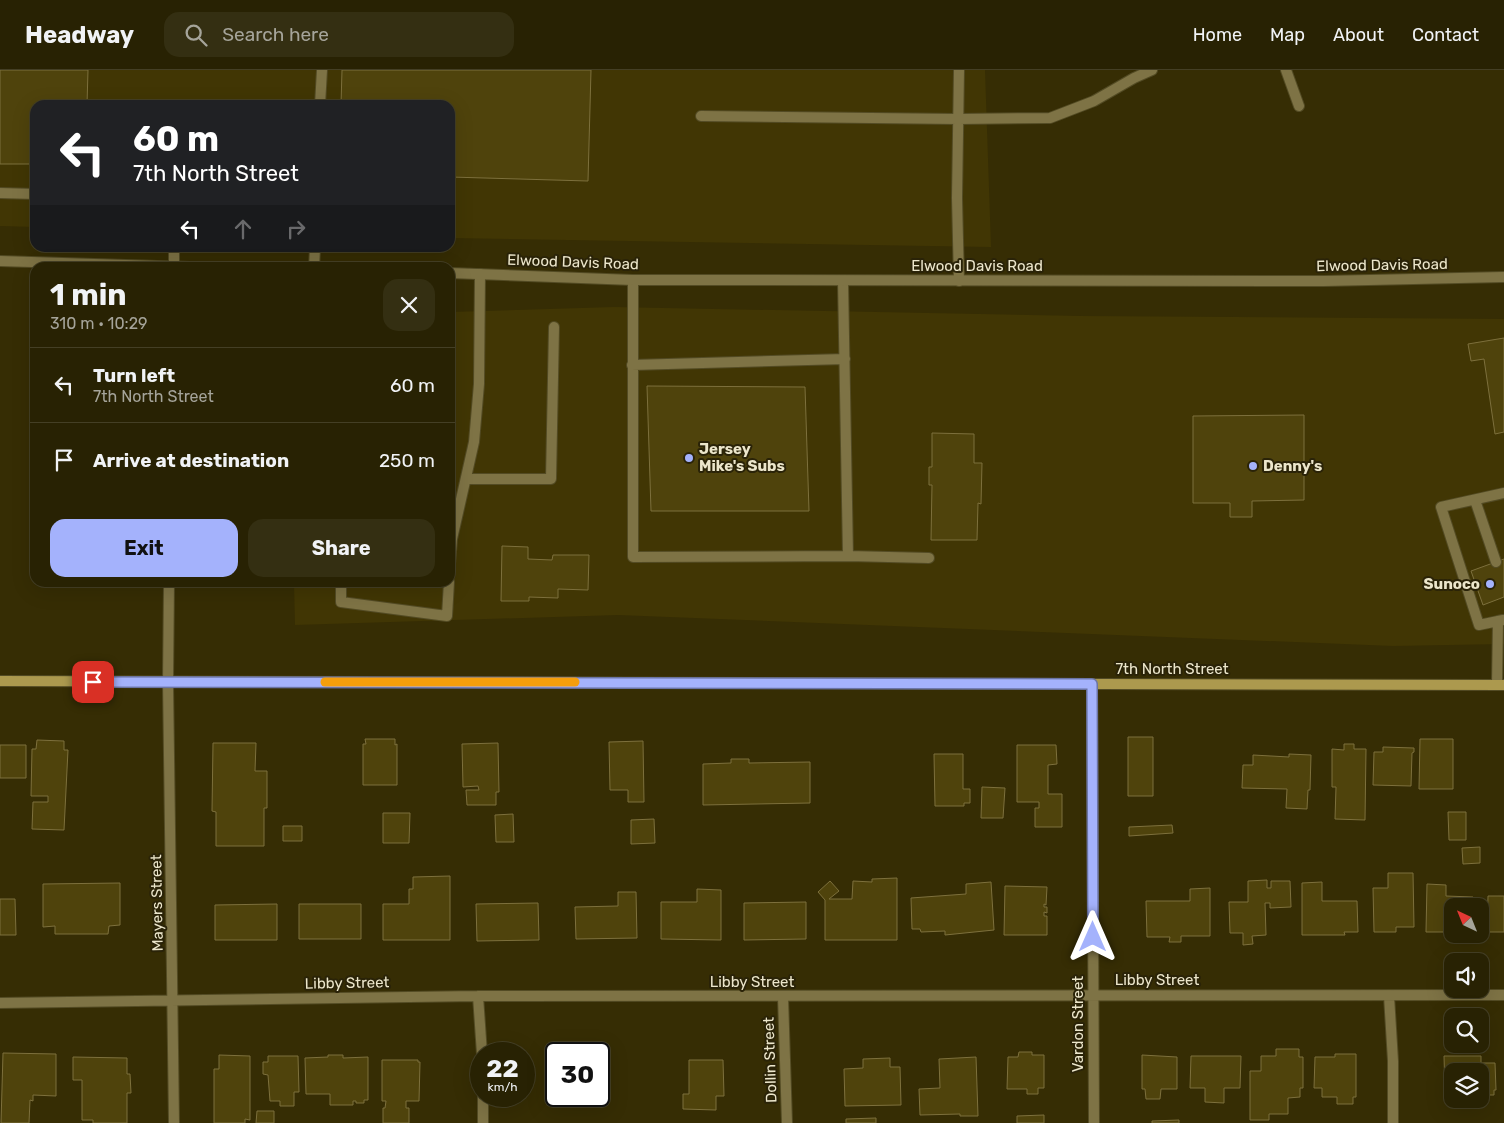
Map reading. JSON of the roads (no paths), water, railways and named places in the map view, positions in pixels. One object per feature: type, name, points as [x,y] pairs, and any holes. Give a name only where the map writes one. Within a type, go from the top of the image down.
[{"type":"street","points":[[320,100],[322,70]]},
{"type":"street","points":[[959,70],[957,198],[960,281]]},
{"type":"street","points":[[701,116],[958,119],[1050,118],[1094,101],[1152,70]]},
{"type":"street","points":[[1286,70],[1299,106]]},
{"type":"street","points":[[0,193],[30,194]]},
{"type":"street","points":[[0,261],[30,262]]},
{"type":"street","name":"Elwood Davis Road","points":[[455,274],[633,280],[843,281],[1324,281],[1504,277]]},
{"type":"street","points":[[455,520],[474,442],[479,384],[480,274]]},
{"type":"street","points":[[633,280],[633,557],[848,556],[929,558]]},
{"type":"street","points":[[843,281],[848,556]]},
{"type":"street","points":[[466,479],[551,479],[554,327]]},
{"type":"street","points":[[632,366],[845,359]]},
{"type":"street","points":[[1500,685],[1501,621],[1478,626],[1441,507],[1504,493]]},
{"type":"street","points":[[1475,500],[1496,562]]},
{"type":"street","points":[[168,682],[169,587]]},
{"type":"street","points":[[341,587],[341,602],[447,616],[449,587]]},
{"type":"street","name":"7th North Street","points":[[0,682],[1500,685]]},
{"type":"street","name":"Mayers Street","points":[[168,682],[174,1123]]},
{"type":"street","name":"Vardon Street","points":[[1092,684],[1094,1123]]},
{"type":"street","points":[[478,996],[481,1042]]},
{"type":"street","name":"Libby Street","points":[[0,1003],[478,996],[1504,996]]},
{"type":"street","points":[[1389,996],[1393,1123]]},
{"type":"street","name":"Dollin Street","points":[[783,997],[787,1123]]},
{"type":"street","points":[[483,1107],[483,1123]]},
{"type":"place","name":"Jersey Mike's Subs","points":[[689,458]]},
{"type":"place","name":"Denny's","points":[[1253,466]]},
{"type":"place","name":"Sunoco","points":[[1490,584]]}]
